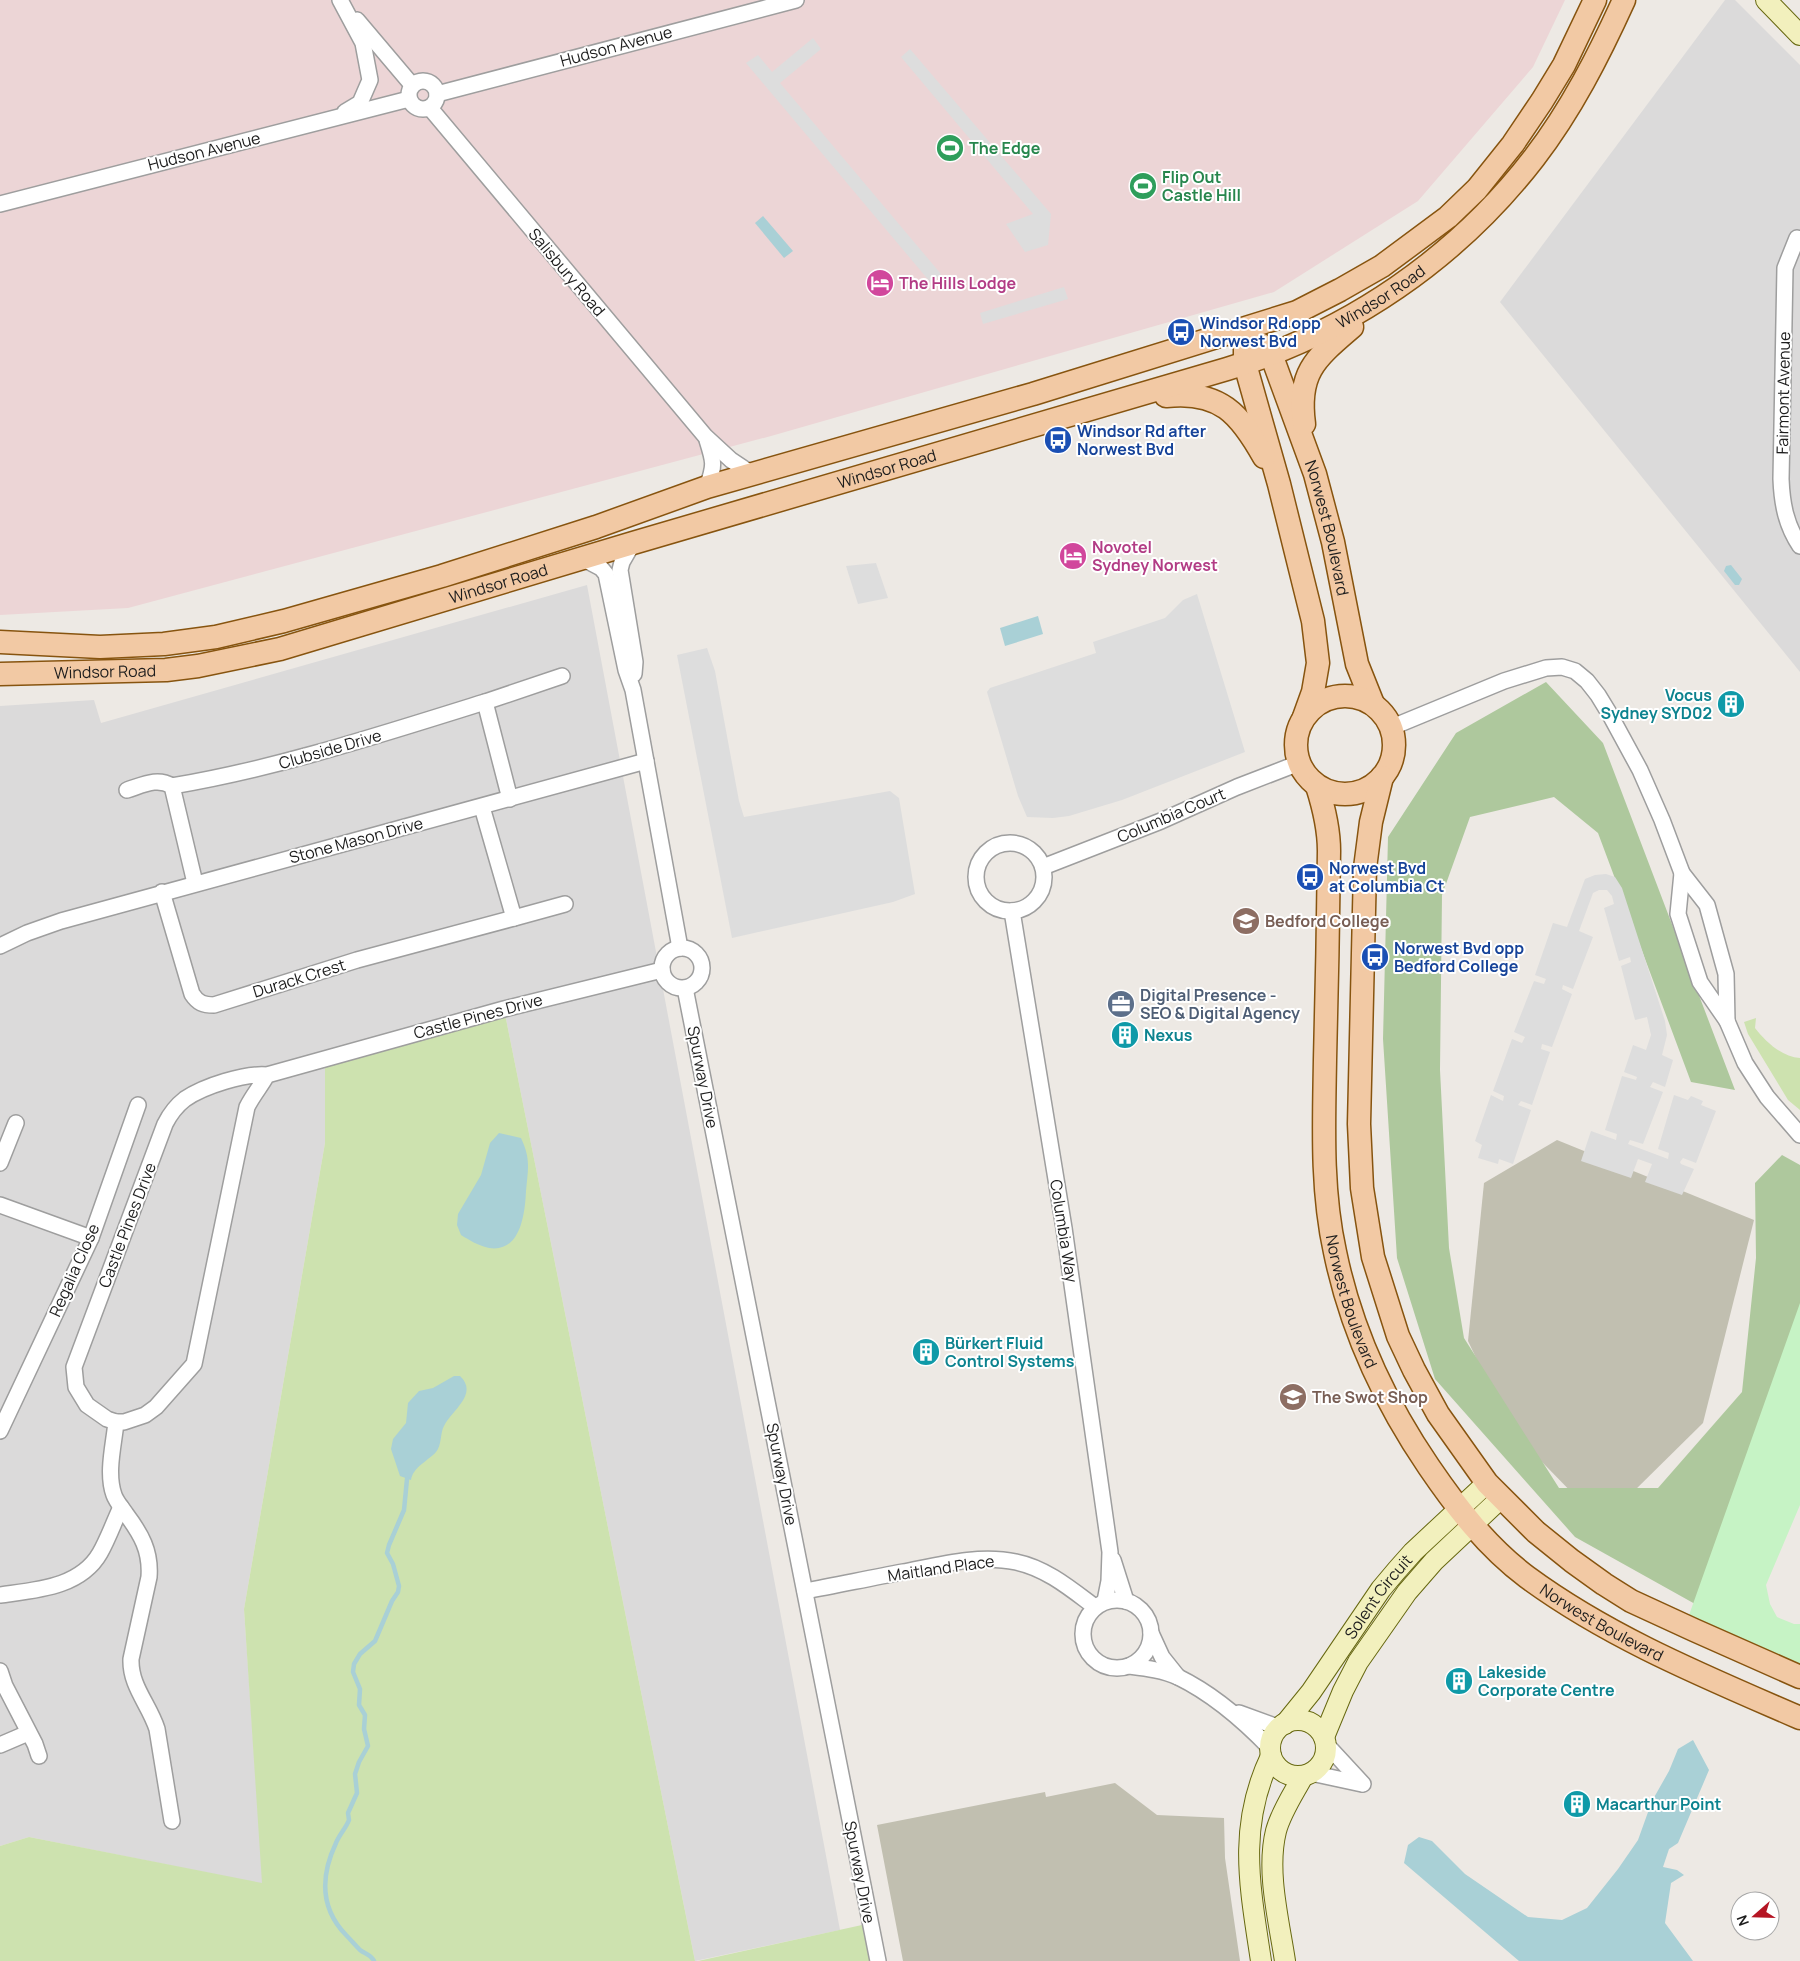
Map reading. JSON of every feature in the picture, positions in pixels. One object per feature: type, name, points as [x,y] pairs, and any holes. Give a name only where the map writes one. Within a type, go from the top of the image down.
[{"type":"main road","name":"Windsor Road","points":[[0,642],[100,646],[164,644],[216,637],[249,630],[442,576],[596,527],[707,487],[1033,394],[1297,312],[1382,266],[1448,217],[1476,189],[1513,144],[1542,101],[1564,65],[1595,0]]},
{"type":"main road","name":"Windsor Road","points":[[0,674],[166,670],[226,661],[280,649],[582,558],[1121,401],[1245,364],[1271,354],[1334,327],[1426,267],[1467,233],[1535,157],[1586,78],[1624,0]]},
{"type":"main road","points":[[1315,474],[1302,412],[1309,373],[1322,352],[1396,288]]},
{"type":"main road","points":[[1245,329],[1271,354]]},
{"type":"main road","points":[[1245,329],[1245,364],[1279,484],[1313,620],[1318,663],[1313,692],[1297,732],[1296,750],[1299,763],[1304,774],[1317,786],[1335,794],[1348,795],[1369,788],[1382,777],[1388,767],[1393,751],[1393,738],[1384,715],[1373,704],[1360,698],[1337,697],[1321,702],[1304,717]]},
{"type":"main road","name":"Norwest Boulevard","points":[[1271,354],[1315,474],[1333,542],[1357,664],[1373,704]]},
{"type":"main road","points":[[1121,401],[1197,395],[1219,402],[1238,418],[1248,431],[1279,484]]},
{"type":"main road","name":"Norwest Boulevard","points":[[1382,777],[1371,822],[1365,868],[1360,1124],[1362,1188],[1373,1257],[1398,1336],[1438,1414],[1494,1490],[1536,1532],[1604,1584],[1631,1601],[1800,1677]]},
{"type":"main road","name":"Norwest Boulevard","points":[[1317,786],[1329,830],[1324,1128],[1327,1199],[1334,1250],[1347,1301],[1361,1343],[1398,1420],[1465,1517],[1502,1556],[1526,1577],[1599,1624],[1650,1652],[1800,1718]]},
{"type":"street","points":[[340,0],[411,92],[417,108],[430,108],[436,102],[438,94],[434,85],[426,81],[416,82],[411,92]]},
{"type":"street","points":[[337,117],[360,103],[370,80],[363,43],[340,0]]},
{"type":"street","name":"Hudson Avenue","points":[[438,94],[796,0]]},
{"type":"street","points":[[1766,0],[1800,35]]},
{"type":"street","name":"Hudson Avenue","points":[[0,204],[337,117],[411,92]]},
{"type":"street","name":"Salisbury Road","points":[[430,108],[705,436],[731,460],[752,474]]},
{"type":"street","name":"Fairmont Avenue","points":[[1797,238],[1785,268],[1781,479],[1782,500],[1786,519],[1800,546]]},
{"type":"street","name":"Salisbury Road","points":[[705,436],[714,469],[707,487]]},
{"type":"street","points":[[633,543],[622,562],[620,570],[635,662],[633,690]]},
{"type":"street","points":[[582,558],[601,568],[606,574],[626,670],[633,690],[680,948]]},
{"type":"street","points":[[1390,728],[1526,673],[1546,668],[1562,667],[1575,671],[1587,681],[1598,695],[1636,762],[1662,820],[1682,873],[1707,905],[1726,974],[1727,1021]]},
{"type":"street","name":"Clubside Drive","points":[[128,790],[151,782],[164,780],[172,786],[300,759],[485,702],[562,676]]},
{"type":"street","points":[[485,702],[510,799]]},
{"type":"street","name":"Stone Mason Drive","points":[[0,946],[27,933],[61,921],[162,892],[482,807],[646,761]]},
{"type":"street","name":"Columbia Court","points":[[1042,867],[1161,821],[1237,787],[1299,763]]},
{"type":"street","points":[[172,786],[195,883]]},
{"type":"street","points":[[482,807],[514,918]]},
{"type":"street","points":[[1012,843],[1030,849],[1038,857],[1042,867],[1043,885],[1038,896],[1024,908],[1012,911],[992,905],[982,896],[976,876],[981,859],[996,846],[1012,843]]},
{"type":"street","points":[[1682,873],[1678,914],[1700,982],[1727,1021],[1745,1063],[1766,1097],[1800,1135]]},
{"type":"street","name":"Durack Crest","points":[[162,892],[192,994],[203,1005],[214,1005],[357,960],[565,904]]},
{"type":"street","name":"Columbia Way","points":[[1012,911],[1064,1228],[1110,1552],[1109,1581],[1100,1604]]},
{"type":"street","points":[[680,948],[693,952],[701,962],[700,976],[692,986],[685,988],[672,986],[663,976],[662,970],[664,958],[670,951],[680,948]]},
{"type":"street","name":"Castle Pines Drive","points":[[116,1422],[107,1419],[87,1405],[80,1396],[74,1377],[74,1367],[165,1124],[177,1106],[194,1094],[254,1074],[267,1075],[504,1009],[662,970]]},
{"type":"street","name":"Spurway Drive","points":[[685,988],[878,1961]]},
{"type":"street","points":[[172,1821],[157,1729],[130,1672],[131,1659],[149,1577],[150,1563],[148,1550],[141,1534],[114,1496],[111,1480],[116,1422],[132,1421],[156,1406],[194,1364],[247,1106],[267,1075]]},
{"type":"street","name":"Regalia Close","points":[[0,1431],[91,1238],[138,1104]]},
{"type":"street","points":[[0,1163],[16,1123]]},
{"type":"street","points":[[0,1205],[91,1238]]},
{"type":"street","name":"Solent Circuit","points":[[1282,1726],[1311,1692],[1382,1589],[1413,1552],[1465,1517],[1494,1490]]},
{"type":"street","points":[[0,1595],[51,1588],[69,1581],[86,1569],[100,1554],[121,1507]]},
{"type":"street","name":"Solent Circuit","points":[[1325,1741],[1343,1691],[1358,1662],[1387,1619],[1434,1561],[1465,1517]]},
{"type":"street","name":"Columbia Way","points":[[1110,1552],[1126,1600]]},
{"type":"street","name":"Maitland Place","points":[[805,1591],[936,1565],[990,1559],[1017,1562],[1036,1569],[1054,1577],[1100,1604]]},
{"type":"street","points":[[1151,1633],[1150,1643],[1138,1661],[1129,1666],[1109,1667],[1100,1664],[1086,1649],[1083,1638],[1083,1626],[1087,1616],[1100,1604],[1116,1599],[1126,1600],[1136,1605],[1144,1612],[1162,1657],[1178,1677]]},
{"type":"street","points":[[1129,1666],[1156,1670],[1178,1677],[1231,1710],[1271,1752],[1276,1765],[1284,1772],[1293,1776],[1307,1774],[1340,1778],[1364,1784],[1312,1724],[1294,1721],[1282,1726],[1272,1739],[1271,1752],[1257,1790],[1248,1844],[1250,1888],[1261,1961]]},
{"type":"street","points":[[0,1671],[5,1686],[35,1744],[39,1756]]},
{"type":"street","points":[[1231,1710],[1282,1726]]},
{"type":"street","points":[[0,1745],[28,1733]]},
{"type":"street","points":[[1285,1961],[1275,1890],[1272,1860],[1273,1845],[1276,1830],[1283,1814],[1307,1774],[1320,1766],[1325,1756],[1325,1741]]},
{"type":"shaded area","points":[[0,0],[1565,0],[1533,67],[1418,201],[1274,292],[771,436],[128,608],[0,615]]},
{"type":"shaded area","points":[[1725,0],[1735,0],[1800,65],[1800,672],[1500,302]]},
{"type":"shaded area","points":[[813,38],[821,49],[780,83],[941,274],[931,283],[746,63],[758,55],[772,72]]},
{"type":"shaded area","points":[[910,49],[1051,214],[1048,245],[1025,252],[1006,224],[1033,214],[901,57]]},
{"type":"shaded area","points":[[1064,287],[1068,299],[983,324],[980,313]]},
{"type":"shaded area","points":[[876,563],[888,598],[858,604],[846,566]]},
{"type":"shaded area","points":[[587,585],[840,1930],[695,1961],[504,1009],[325,1058],[325,1143],[244,1609],[263,1884],[29,1837],[0,1846],[0,706],[94,700],[101,723]]},
{"type":"shaded area","points":[[1197,594],[1245,752],[1122,800],[1069,816],[1053,818],[1027,817],[1018,796],[987,692],[990,688],[1096,653],[1093,642],[1165,618],[1183,600]]},
{"type":"shaded area","points":[[707,648],[715,671],[739,801],[744,817],[890,791],[899,798],[915,894],[893,902],[732,938],[677,655]]},
{"type":"shaded area","points":[[1606,874],[1615,877],[1622,888],[1665,1021],[1667,1035],[1662,1055],[1673,1060],[1665,1087],[1653,1082],[1650,1087],[1663,1092],[1643,1144],[1630,1140],[1628,1144],[1668,1159],[1669,1153],[1658,1149],[1674,1095],[1688,1100],[1691,1096],[1703,1101],[1701,1105],[1716,1111],[1696,1163],[1683,1158],[1680,1162],[1694,1169],[1682,1195],[1645,1182],[1652,1164],[1638,1159],[1631,1178],[1581,1161],[1591,1131],[1616,1140],[1617,1134],[1605,1130],[1622,1076],[1636,1080],[1637,1077],[1624,1072],[1633,1045],[1646,1050],[1651,1035],[1647,1017],[1635,1020],[1621,966],[1631,962],[1630,957],[1619,961],[1604,908],[1614,904],[1612,896],[1607,890],[1599,890],[1593,893],[1579,931],[1593,937],[1573,989],[1563,985],[1562,989],[1572,994],[1552,1047],[1542,1044],[1541,1049],[1550,1052],[1532,1105],[1521,1101],[1518,1105],[1531,1110],[1513,1164],[1499,1159],[1498,1164],[1478,1158],[1482,1145],[1475,1141],[1491,1095],[1503,1101],[1504,1096],[1493,1091],[1512,1039],[1522,1043],[1525,1037],[1514,1032],[1534,981],[1544,984],[1546,979],[1535,975],[1553,923],[1567,927],[1585,879],[1595,875]]},
{"type":"shaded area","points":[[1557,1140],[1754,1220],[1703,1423],[1630,1495],[1582,1503],[1510,1429],[1468,1341],[1484,1183]]},
{"type":"shaded area","points":[[1115,1783],[1157,1815],[1224,1818],[1225,1858],[1240,1961],[903,1961],[877,1825],[1045,1792],[1046,1797]]},
{"type":"green space","points":[[1546,682],[1603,743],[1735,1090],[1691,1082],[1598,833],[1554,797],[1470,817],[1442,895],[1440,1070],[1449,1248],[1464,1338],[1559,1488],[1658,1488],[1742,1392],[1756,1258],[1755,1183],[1782,1155],[1800,1165],[1800,1331],[1756,1638],[1575,1537],[1435,1379],[1397,1258],[1383,1039],[1388,837],[1456,733]]},
{"type":"green space","points":[[504,1009],[695,1961],[0,1961],[0,1846],[29,1837],[262,1883],[244,1609],[325,1143],[325,1058]]},
{"type":"green space","points":[[1756,1018],[1755,1028],[1769,1043],[1787,1055],[1800,1058],[1800,1110],[1788,1100],[1748,1034],[1744,1022]]},
{"type":"green space","points":[[1800,1303],[1800,1505],[1766,1585],[1770,1604],[1777,1617],[1794,1624],[1800,1624],[1800,1666],[1688,1618]]},
{"type":"green space","points":[[871,1923],[877,1961],[698,1961]]},
{"type":"water","points":[[763,216],[793,251],[784,258],[755,223]]},
{"type":"water","points":[[1731,565],[1742,579],[1739,585],[1735,585],[1724,571],[1726,566]]},
{"type":"water","points":[[1038,616],[1043,634],[1005,646],[1000,628]]},
{"type":"water","points":[[499,1133],[521,1138],[524,1145],[528,1164],[525,1200],[522,1220],[515,1238],[500,1248],[489,1248],[461,1235],[457,1225],[458,1214],[481,1175],[490,1143]]},
{"type":"water","points":[[454,1376],[460,1376],[467,1389],[462,1402],[444,1426],[438,1449],[415,1471],[411,1480],[400,1476],[391,1449],[393,1439],[406,1423],[408,1403],[419,1391],[433,1388]]},
{"type":"water","points":[[1693,1740],[1709,1770],[1678,1843],[1669,1849],[1663,1867],[1677,1870],[1684,1875],[1671,1883],[1665,1923],[1693,1961],[1519,1961],[1404,1863],[1408,1845],[1419,1837],[1432,1841],[1465,1874],[1528,1917],[1562,1920],[1587,1908],[1618,1869],[1638,1840],[1652,1801],[1669,1771],[1678,1749]]},
{"type":"waterway","points":[[374,1961],[370,1955],[360,1950],[337,1925],[327,1903],[325,1880],[327,1868],[337,1840],[349,1820],[348,1813],[357,1793],[355,1774],[368,1746],[364,1729],[365,1715],[359,1705],[360,1689],[353,1672],[354,1664],[360,1654],[375,1641],[392,1601],[398,1592],[399,1586],[393,1564],[387,1553],[404,1510],[407,1479]]},
{"type":"place","name":"The Edge","points":[[950,148]]},
{"type":"place","name":"Flip Out Castle Hill","points":[[1143,186]]},
{"type":"place","name":"The Hills Lodge","points":[[880,283]]},
{"type":"place","name":"Windsor Rd opp Norwest Bvd","points":[[1181,332]]},
{"type":"place","name":"Windsor Rd after Norwest Bvd","points":[[1058,440]]},
{"type":"place","name":"Novotel Sydney Norwest","points":[[1073,556]]},
{"type":"place","name":"Vocus Sydney SYD02","points":[[1731,704]]},
{"type":"place","name":"Norwest Bvd at Columbia Ct","points":[[1310,877]]},
{"type":"place","name":"Bedford College","points":[[1246,921]]},
{"type":"place","name":"Norwest Bvd opp Bedford College","points":[[1375,957]]},
{"type":"place","name":"Digital Presence - SEO & Digital Agency","points":[[1121,1004]]},
{"type":"place","name":"Nexus","points":[[1125,1035]]},
{"type":"place","name":"Bürkert Fluid Control Systems","points":[[926,1352]]},
{"type":"place","name":"The Swot Shop","points":[[1293,1397]]},
{"type":"place","name":"Lakeside Corporate Centre","points":[[1459,1681]]},
{"type":"place","name":"Macarthur Point","points":[[1577,1804]]}]
